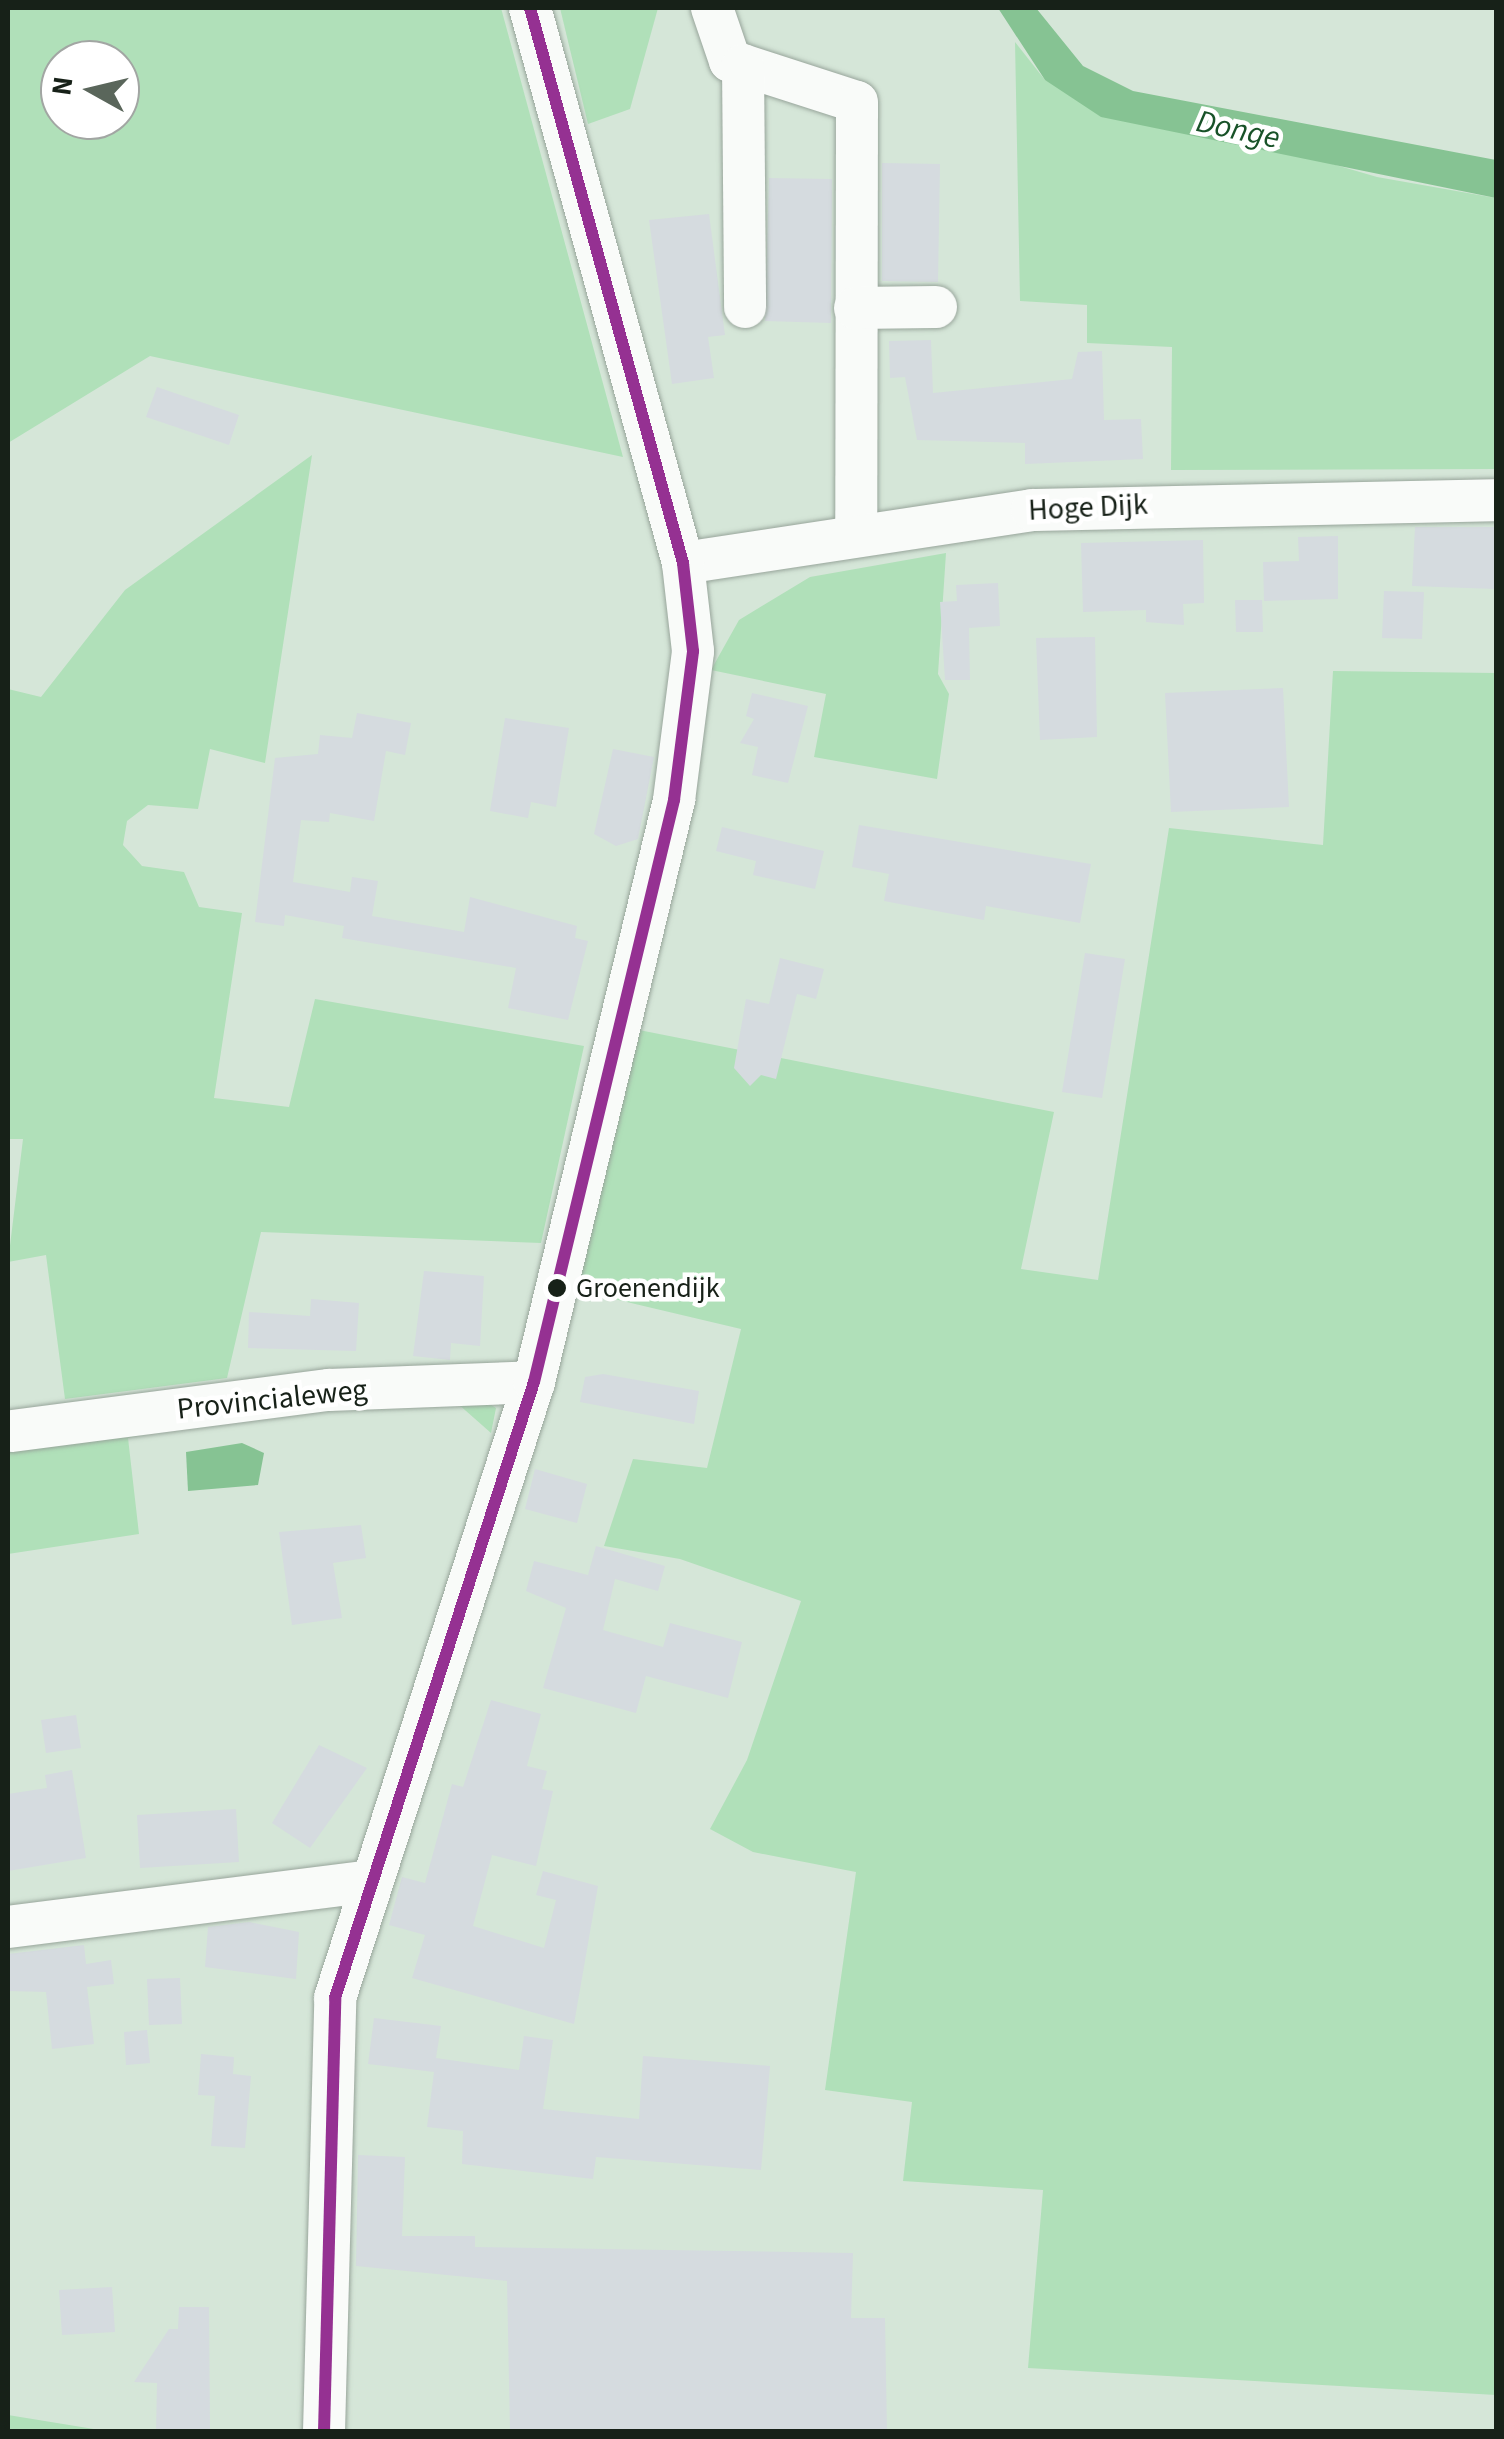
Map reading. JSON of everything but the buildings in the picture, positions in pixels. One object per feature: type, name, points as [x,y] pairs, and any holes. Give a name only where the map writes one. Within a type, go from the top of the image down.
[{"type":"street","points":[[324,2432],[335,1998],[366,1882],[461,1631],[534,1382],[674,800],[693,651],[683,563],[530,8]]},
{"type":"street","points":[[712,8],[730,61],[857,102],[856,531]]},
{"type":"street","points":[[742,65],[746,307]]},
{"type":"street","points":[[855,308],[936,307]]},
{"type":"street","name":"Hoge Dijk","points":[[683,563],[856,531],[1171,504],[1496,500]]},
{"type":"street","name":"Provincialeweg","points":[[12,1431],[329,1390],[534,1382]]},
{"type":"street","points":[[8,1927],[366,1882]]},
{"type":"shaded area","points":[[8,8],[501,8],[623,457],[150,356],[8,443]]},
{"type":"shaded area","points":[[560,8],[658,8],[630,109],[588,124]]},
{"type":"shaded area","points":[[1015,42],[1045,80],[1377,177],[1496,198],[1496,469],[1171,470],[1172,347],[1087,343],[1087,305],[1020,301]]},
{"type":"shaded area","points":[[312,455],[265,763],[210,749],[198,809],[148,805],[127,821],[123,845],[142,866],[184,872],[199,907],[242,913],[214,1098],[289,1107],[315,999],[584,1046],[541,1243],[261,1232],[227,1378],[65,1399],[46,1255],[8,1262],[23,1139],[8,1139],[8,689],[41,697],[125,590]]},
{"type":"shaded area","points":[[946,553],[938,674],[949,694],[937,779],[814,757],[826,694],[711,670],[739,620],[810,577]]},
{"type":"shaded area","points":[[1333,671],[1496,673],[1496,2395],[1028,2368],[1043,2190],[903,2181],[912,2102],[825,2090],[856,1872],[753,1852],[710,1829],[747,1760],[801,1601],[680,1559],[604,1546],[633,1459],[707,1468],[741,1329],[576,1290],[639,1030],[1054,1112],[1021,1269],[1098,1280],[1169,828],[1323,845]]},
{"type":"shaded area","points":[[459,1385],[496,1408],[491,1433],[457,1403],[232,1417],[128,1438],[139,1534],[8,1554],[8,1437],[230,1399]]},
{"type":"shaded area","points":[[8,2415],[106,2431],[8,2431]]},
{"type":"water","name":"Donge","points":[[998,8],[1036,8],[1083,66],[1133,91],[1496,160],[1496,198],[1101,117],[1045,80]]},
{"type":"water","points":[[242,1443],[264,1453],[258,1485],[188,1491],[186,1452]]},
{"type":"transit line","points":[[324,2432],[335,1998],[534,1382],[674,800],[693,651],[683,563],[530,8]]},
{"type":"place","name":"Groenendijk","points":[[557,1288]]}]
